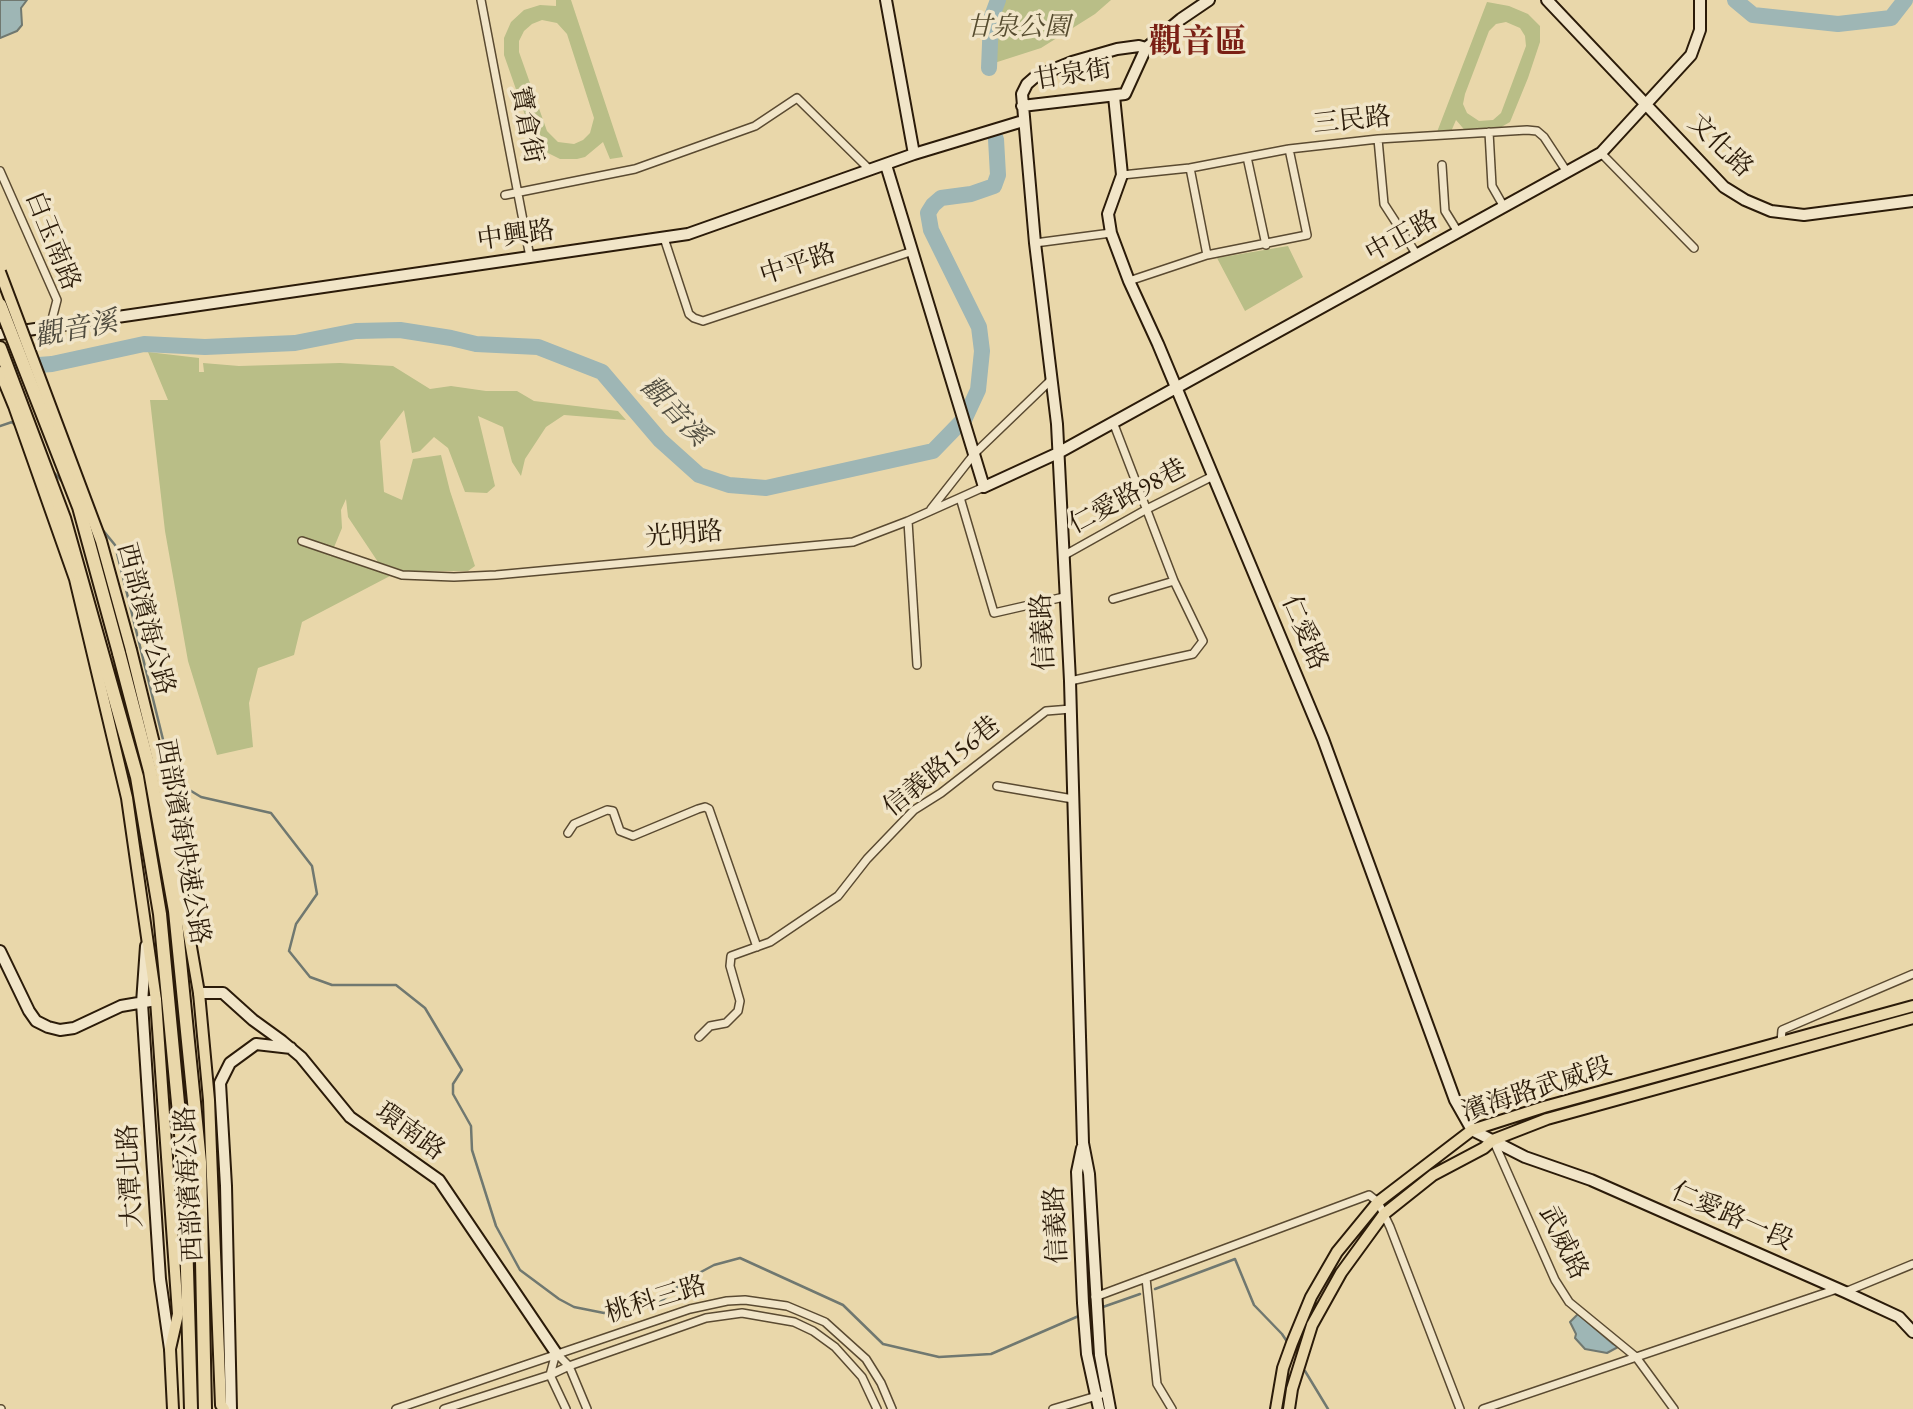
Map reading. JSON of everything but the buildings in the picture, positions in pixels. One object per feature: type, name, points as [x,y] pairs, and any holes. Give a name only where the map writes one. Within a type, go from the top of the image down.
[{"type":"highway","name":"西部濱海快速公路","points":[[0,305],[79,507],[125,652],[150,771],[175,911],[200,1162],[205,1409]]},
{"type":"highway","name":"西部濱海快速公路","points":[[0,348],[64,518],[137,777],[160,914],[184,1166],[191,1409]]},
{"type":"main road","name":"西部濱海公路","points":[[0,272],[101,541],[125,652],[160,768],[199,993],[209,1100],[221,1405],[224,1409]]},
{"type":"main road","name":"西部濱海公路","points":[[0,372],[75,579],[127,798],[156,1000],[178,1314],[170,1349]]},
{"type":"main road","name":"濱海路武威段","points":[[1276,1409],[1283,1368],[1292,1343],[1311,1297],[1337,1252],[1378,1202],[1472,1130],[1544,1107],[1913,1006]]},
{"type":"main road","name":"濱海路武威段","points":[[1289,1409],[1292,1389],[1318,1313],[1357,1247],[1384,1214],[1433,1175],[1493,1140],[1547,1119],[1913,1018]]},
{"type":"main road","name":"大潭北路","points":[[170,1349],[173,1409]]},
{"type":"street","name":"寶倉街","points":[[481,0],[530,257]]},
{"type":"street","points":[[886,0],[914,154]]},
{"type":"street","name":"甘泉街","points":[[1022,106],[1114,96],[1126,92],[1146,48],[1209,0]]},
{"type":"street","name":"文化路","points":[[1547,0],[1724,187],[1745,200],[1771,211],[1804,215],[1913,201]]},
{"type":"street","name":"中正路","points":[[1058,453],[1601,153],[1691,55],[1700,30],[1700,0]]},
{"type":"street","name":"甘泉街","points":[[1023,121],[1022,94],[1027,84],[1035,77],[1102,52],[1139,46],[1146,48]]},
{"type":"street","name":"仁愛路","points":[[1114,96],[1122,175],[1108,214],[1111,233],[1323,739],[1455,1100],[1472,1130]]},
{"type":"street","points":[[505,195],[635,169],[755,126],[797,98],[870,170]]},
{"type":"street","name":"中興路","points":[[0,334],[688,234],[914,154],[1023,121]]},
{"type":"street","name":"信義路","points":[[1023,121],[1058,453],[1070,681],[1083,1143],[1089,1174],[1101,1395]]},
{"type":"street","name":"三民路","points":[[1122,175],[1191,168],[1289,149],[1378,139],[1537,131],[1544,137],[1567,172]]},
{"type":"street","points":[[1489,132],[1492,186],[1504,206]]},
{"type":"street","points":[[1378,139],[1384,204],[1417,255]]},
{"type":"street","points":[[1129,281],[1206,255],[1307,235],[1289,149]]},
{"type":"street","points":[[1601,153],[1694,248]]},
{"type":"street","points":[[1247,156],[1266,245]]},
{"type":"street","points":[[886,165],[984,487]]},
{"type":"street","points":[[1442,165],[1445,211],[1458,232]]},
{"type":"street","points":[[1191,168],[1206,255]]},
{"type":"street","name":"白玉南路","points":[[0,171],[57,300],[50,327]]},
{"type":"street","points":[[1035,243],[1111,233]]},
{"type":"street","name":"中平路","points":[[664,238],[689,314],[703,321],[913,251]]},
{"type":"street","points":[[930,510],[975,453],[1052,379]]},
{"type":"street","points":[[1070,681],[1193,653],[1203,641],[1174,581],[1113,422]]},
{"type":"street","name":"光明路","points":[[302,541],[402,575],[454,577],[853,542],[908,521],[1058,453]]},
{"type":"street","name":"仁愛路98巷","points":[[1063,556],[1213,476]]},
{"type":"street","points":[[961,501],[993,613],[1064,597]]},
{"type":"street","points":[[908,521],[918,665]]},
{"type":"street","points":[[1113,599],[1174,581]]},
{"type":"street","name":"信義路156巷","points":[[699,1037],[710,1026],[726,1023],[738,1011],[740,1001],[730,959],[733,955],[757,947],[796,926],[838,896],[867,859],[914,810],[941,793],[1046,711],[1071,709]]},
{"type":"street","points":[[997,786],[1073,799]]},
{"type":"street","points":[[568,833],[574,824],[607,810],[613,811],[620,831],[633,836],[698,809],[709,809],[757,947]]},
{"type":"street","name":"大潭北路","points":[[147,940],[142,1003],[160,1279],[170,1349]]},
{"type":"street","points":[[0,951],[29,1011],[36,1021],[48,1027],[60,1030],[74,1028],[121,1006],[156,1000]]},
{"type":"street","points":[[1781,1042],[1782,1030],[1913,974]]},
{"type":"street","name":"環南路","points":[[199,993],[223,993],[253,1020],[291,1048],[350,1117],[439,1180],[556,1353],[569,1366],[587,1409]]},
{"type":"street","points":[[231,1409],[226,1186],[220,1083],[230,1063],[256,1044],[291,1048]]},
{"type":"street","points":[[1472,1130],[1493,1140]]},
{"type":"street","name":"仁愛路一段","points":[[1493,1140],[1525,1157],[1591,1180],[1841,1290],[1899,1317],[1913,1332]]},
{"type":"street","name":"武威路","points":[[1493,1140],[1555,1280],[1569,1302],[1636,1357],[1674,1409]]},
{"type":"street","name":"信義路","points":[[1083,1143],[1077,1172],[1083,1305],[1087,1354],[1101,1395]]},
{"type":"street","points":[[1096,1301],[1146,1279],[1369,1195],[1378,1202],[1384,1214],[1460,1409]]},
{"type":"street","points":[[1483,1409],[1913,1264]]},
{"type":"street","points":[[1146,1279],[1157,1384],[1172,1409]]},
{"type":"street","name":"桃科三路","points":[[396,1409],[556,1353],[709,1304],[727,1301],[767,1302],[807,1313],[825,1322],[866,1359],[881,1383],[892,1409]]},
{"type":"street","name":"桃科三路","points":[[444,1409],[550,1375],[706,1318],[742,1313],[794,1322],[813,1331],[835,1347],[862,1377],[877,1409]]},
{"type":"street","points":[[556,1353],[550,1375],[566,1409]]},
{"type":"street","points":[[1053,1409],[1101,1395]]},
{"type":"street","points":[[1099,1409],[1101,1395]]},
{"type":"street","points":[[1101,1395],[1110,1409]]},
{"type":"green space","points":[[556,0],[571,0],[623,157],[610,159],[603,142],[585,157],[560,159],[544,151],[533,138],[504,55],[504,38],[511,22],[524,10],[540,5],[556,6]],"holes":[[[542,20],[557,23],[567,34],[594,118],[590,133],[574,144],[558,142],[547,131],[519,52],[519,41],[524,31],[532,24]]]},
{"type":"green space","name":"甘泉公園","points":[[998,0],[1111,0],[1095,14],[1041,48],[988,65],[991,19]]},
{"type":"green space","points":[[1487,2],[1509,6],[1528,14],[1540,26],[1540,42],[1510,122],[1494,132],[1468,134],[1456,120],[1450,134],[1437,132]],"holes":[[[1506,22],[1520,28],[1525,36],[1526,46],[1501,113],[1493,120],[1479,121],[1467,113],[1463,104],[1489,31],[1496,24]]]},
{"type":"green space","points":[[1288,246],[1303,277],[1245,311],[1217,258]]},
{"type":"green space","points":[[148,352],[199,358],[199,372],[204,372],[203,363],[239,366],[340,363],[393,366],[430,389],[451,386],[486,391],[517,391],[534,401],[618,411],[626,420],[564,415],[546,427],[525,459],[521,476],[512,462],[503,427],[478,416],[495,486],[487,493],[465,492],[448,448],[434,437],[420,451],[412,453],[404,410],[380,441],[384,492],[402,500],[413,459],[441,455],[475,566],[468,571],[405,571],[378,562],[348,517],[346,499],[341,510],[342,528],[330,557],[333,554],[390,576],[302,622],[294,655],[258,668],[249,703],[253,747],[217,755],[188,661],[165,531],[150,400],[168,400]]},
{"type":"water","points":[[0,0],[27,0],[21,8],[22,25],[17,31],[0,38]]},
{"type":"water","points":[[1578,1314],[1618,1347],[1607,1353],[1585,1349],[1575,1338],[1576,1334],[1570,1322]]},
{"type":"waterway","name":"觀音溪","points":[[989,68],[991,19],[998,0]]},
{"type":"waterway","name":"觀音溪","points":[[1735,0],[1753,15],[1838,24],[1891,18],[1905,0]]},
{"type":"waterway","name":"觀音溪","points":[[0,368],[52,364],[144,344],[205,347],[295,343],[356,331],[400,330],[476,344],[538,347],[602,372],[660,440],[699,475],[729,485],[766,488],[933,451],[965,418],[978,390],[982,351],[979,327],[931,230],[928,213],[941,198],[971,194],[994,186],[998,175],[996,139]]},
{"type":"waterway","points":[[0,426],[12,422],[17,427]]},
{"type":"waterway","points":[[52,470],[64,484]]},
{"type":"waterway","points":[[102,529],[115,545],[173,780],[201,797],[271,813],[312,866],[317,894],[296,924],[289,951],[310,977],[332,985],[396,985],[425,1008],[462,1070],[453,1084],[453,1094],[471,1126],[472,1150],[496,1226],[520,1270],[574,1307],[604,1313],[656,1306],[684,1281],[714,1265],[740,1258],[843,1305],[883,1344],[939,1357],[991,1354],[1081,1315]]},
{"type":"waterway","points":[[1155,1289],[1235,1259],[1254,1305],[1288,1343]]},
{"type":"waterway","points":[[1100,1308],[1140,1294]]},
{"type":"waterway","points":[[1305,1371],[1328,1409]]},
{"type":"tunnel","points":[[162,999],[199,993]]},
{"type":"district","name":"觀音區","points":[[1198,43]]}]
